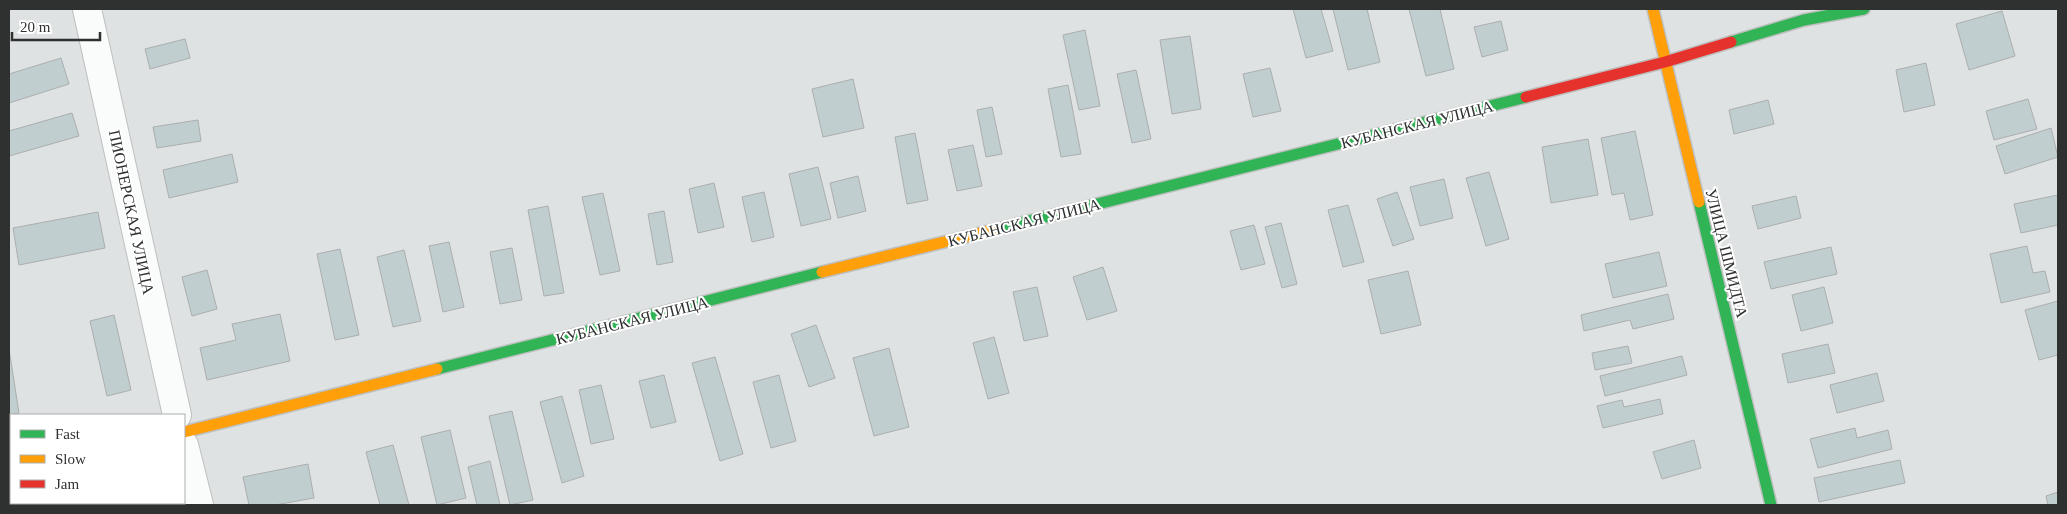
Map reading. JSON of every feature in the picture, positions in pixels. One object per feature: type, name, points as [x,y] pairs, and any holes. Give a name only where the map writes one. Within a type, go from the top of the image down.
[{"type":"street","name":"ПИОНЕРСКАЯ УЛИЦА","points":[[87,9],[177,414]]},
{"type":"street","name":"УЛИЦА ШМИДТА","points":[[1653,9],[1771,505]]},
{"type":"street","name":"КУБАНСКАЯ УЛИЦА","points":[[185,432],[1665,62],[1804,20],[1864,9]]},
{"type":"street","points":[[185,449],[199,505]]},
{"type":"building","points":[[1293,9],[1321,9],[1333,51],[1306,58]]},
{"type":"building","points":[[1333,9],[1367,9],[1380,62],[1348,70]]},
{"type":"building","points":[[1409,9],[1440,9],[1454,69],[1426,76]]},
{"type":"building","points":[[2002,11],[2015,56],[1969,70],[1956,24]]},
{"type":"building","points":[[1501,21],[1508,50],[1482,57],[1474,27]]},
{"type":"building","points":[[1085,30],[1100,106],[1079,110],[1063,35]]},
{"type":"building","points":[[1190,36],[1201,109],[1172,114],[1160,40]]},
{"type":"building","points":[[185,39],[190,58],[150,69],[145,49]]},
{"type":"building","points":[[61,58],[69,84],[9,103],[9,74]]},
{"type":"building","points":[[1926,63],[1935,105],[1904,112],[1896,70]]},
{"type":"building","points":[[1270,68],[1281,111],[1253,117],[1243,74]]},
{"type":"building","points":[[1136,70],[1151,139],[1132,143],[1117,74]]},
{"type":"building","points":[[853,79],[864,128],[823,137],[812,89]]},
{"type":"building","points":[[1068,85],[1081,154],[1061,157],[1048,89]]},
{"type":"building","points":[[2028,99],[2037,129],[1994,140],[1986,111]]},
{"type":"building","points":[[1768,100],[1774,124],[1734,134],[1729,110]]},
{"type":"building","points":[[992,107],[1002,154],[986,157],[977,110]]},
{"type":"building","points":[[72,113],[79,136],[9,156],[9,131]]},
{"type":"building","points":[[198,120],[201,141],[157,148],[153,127]]},
{"type":"building","points":[[2051,128],[2058,157],[2005,174],[1996,146]]},
{"type":"building","points":[[1635,131],[1653,215],[1630,220],[1624,193],[1612,195],[1601,138]]},
{"type":"building","points":[[915,133],[928,200],[907,204],[895,137]]},
{"type":"building","points":[[1588,139],[1598,195],[1551,203],[1542,147]]},
{"type":"building","points":[[973,145],[982,186],[957,191],[948,150]]},
{"type":"building","points":[[232,154],[238,182],[169,198],[163,170]]},
{"type":"building","points":[[818,167],[831,219],[801,226],[789,174]]},
{"type":"building","points":[[1489,172],[1509,239],[1486,246],[1466,178]]},
{"type":"building","points":[[858,176],[866,211],[838,218],[830,183]]},
{"type":"building","points":[[1444,179],[1453,218],[1420,226],[1410,187]]},
{"type":"building","points":[[714,183],[724,227],[698,233],[689,189]]},
{"type":"building","points":[[764,192],[774,237],[752,242],[742,197]]},
{"type":"building","points":[[1397,192],[1414,239],[1393,246],[1377,199]]},
{"type":"building","points":[[603,193],[620,271],[600,275],[582,197]]},
{"type":"building","points":[[2058,195],[2058,225],[2021,233],[2014,204]]},
{"type":"building","points":[[1796,196],[1801,218],[1758,229],[1752,206]]},
{"type":"building","points":[[1348,205],[1364,262],[1343,267],[1328,210]]},
{"type":"building","points":[[548,206],[564,293],[544,296],[528,210]]},
{"type":"building","points":[[664,211],[673,262],[657,265],[648,214]]},
{"type":"building","points":[[98,212],[105,248],[19,265],[13,228]]},
{"type":"building","points":[[1281,223],[1297,284],[1282,288],[1265,227]]},
{"type":"building","points":[[1254,225],[1265,264],[1241,270],[1230,231]]},
{"type":"building","points":[[449,242],[464,307],[443,312],[429,246]]},
{"type":"building","points":[[2027,246],[2033,273],[2045,271],[2050,292],[2001,303],[1990,254]]},
{"type":"building","points":[[1831,247],[1837,274],[1771,289],[1764,262]]},
{"type":"building","points":[[512,248],[522,300],[500,304],[490,252]]},
{"type":"building","points":[[340,249],[359,335],[335,340],[317,254]]},
{"type":"building","points":[[404,250],[421,321],[393,327],[377,257]]},
{"type":"building","points":[[1659,252],[1667,286],[1613,298],[1605,264]]},
{"type":"building","points":[[1103,267],[1117,311],[1087,320],[1073,277]]},
{"type":"building","points":[[207,270],[217,309],[192,316],[182,277]]},
{"type":"building","points":[[1408,271],[1421,325],[1381,334],[1368,280]]},
{"type":"building","points":[[1037,287],[1048,336],[1024,341],[1013,292]]},
{"type":"building","points":[[1824,287],[1833,323],[1801,331],[1792,295]]},
{"type":"building","points":[[1668,294],[1674,319],[1633,329],[1630,320],[1584,331],[1581,315]]},
{"type":"building","points":[[2058,301],[2058,355],[2039,360],[2025,310]]},
{"type":"building","points":[[280,314],[290,361],[207,380],[200,348],[236,340],[232,324]]},
{"type":"building","points":[[114,315],[131,390],[107,396],[90,321]]},
{"type":"building","points":[[816,325],[835,378],[809,387],[791,334]]},
{"type":"building","points":[[994,337],[1009,393],[988,399],[973,343]]},
{"type":"building","points":[[1828,344],[1835,373],[1788,383],[1782,354]]},
{"type":"building","points":[[1628,346],[1632,363],[1595,370],[1592,353]]},
{"type":"building","points":[[889,348],[909,427],[874,436],[853,358]]},
{"type":"building","points":[[9,349],[19,413],[9,415]]},
{"type":"building","points":[[1682,356],[1687,375],[1605,396],[1600,376]]},
{"type":"building","points":[[715,357],[743,454],[720,461],[692,363]]},
{"type":"building","points":[[1877,373],[1884,401],[1837,413],[1830,385]]},
{"type":"building","points":[[664,375],[676,422],[651,428],[639,381]]},
{"type":"building","points":[[779,375],[796,441],[771,448],[753,382]]},
{"type":"building","points":[[601,385],[614,439],[591,444],[579,390]]},
{"type":"building","points":[[562,396],[584,476],[562,483],[540,402]]},
{"type":"building","points":[[1660,399],[1663,414],[1603,428],[1597,406],[1622,400],[1624,407]]},
{"type":"building","points":[[512,411],[533,500],[510,505],[489,416]]},
{"type":"building","points":[[1855,428],[1857,438],[1888,430],[1892,449],[1818,468],[1810,439]]},
{"type":"building","points":[[450,430],[466,498],[437,505],[421,437]]},
{"type":"building","points":[[1694,440],[1701,468],[1662,479],[1653,452]]},
{"type":"building","points":[[393,445],[409,505],[380,505],[366,452]]},
{"type":"building","points":[[1900,460],[1905,483],[1819,502],[1814,478]]},
{"type":"building","points":[[490,461],[500,505],[477,505],[468,467]]},
{"type":"building","points":[[308,464],[314,498],[275,505],[249,505],[243,477]]},
{"type":"building","points":[[2058,492],[2058,505],[2048,505],[2046,496]]},
{"type":"building","points":[[96,504],[96,505],[63,505]]},
{"type":"building","points":[[162,504],[162,505],[134,505]]},
{"type":"traffic: fast","points":[[1731,42],[1804,20],[1864,9]]},
{"type":"traffic: fast","points":[[997,229],[1526,97]]},
{"type":"traffic: fast","points":[[1699,202],[1771,505]]},
{"type":"traffic: fast","points":[[437,369],[822,272]]},
{"type":"traffic: slow","points":[[1653,9],[1699,202]]},
{"type":"traffic: slow","points":[[822,272],[997,229]]},
{"type":"traffic: slow","points":[[185,432],[437,369]]},
{"type":"traffic: jam","points":[[1526,97],[1665,62],[1731,42]]}]
